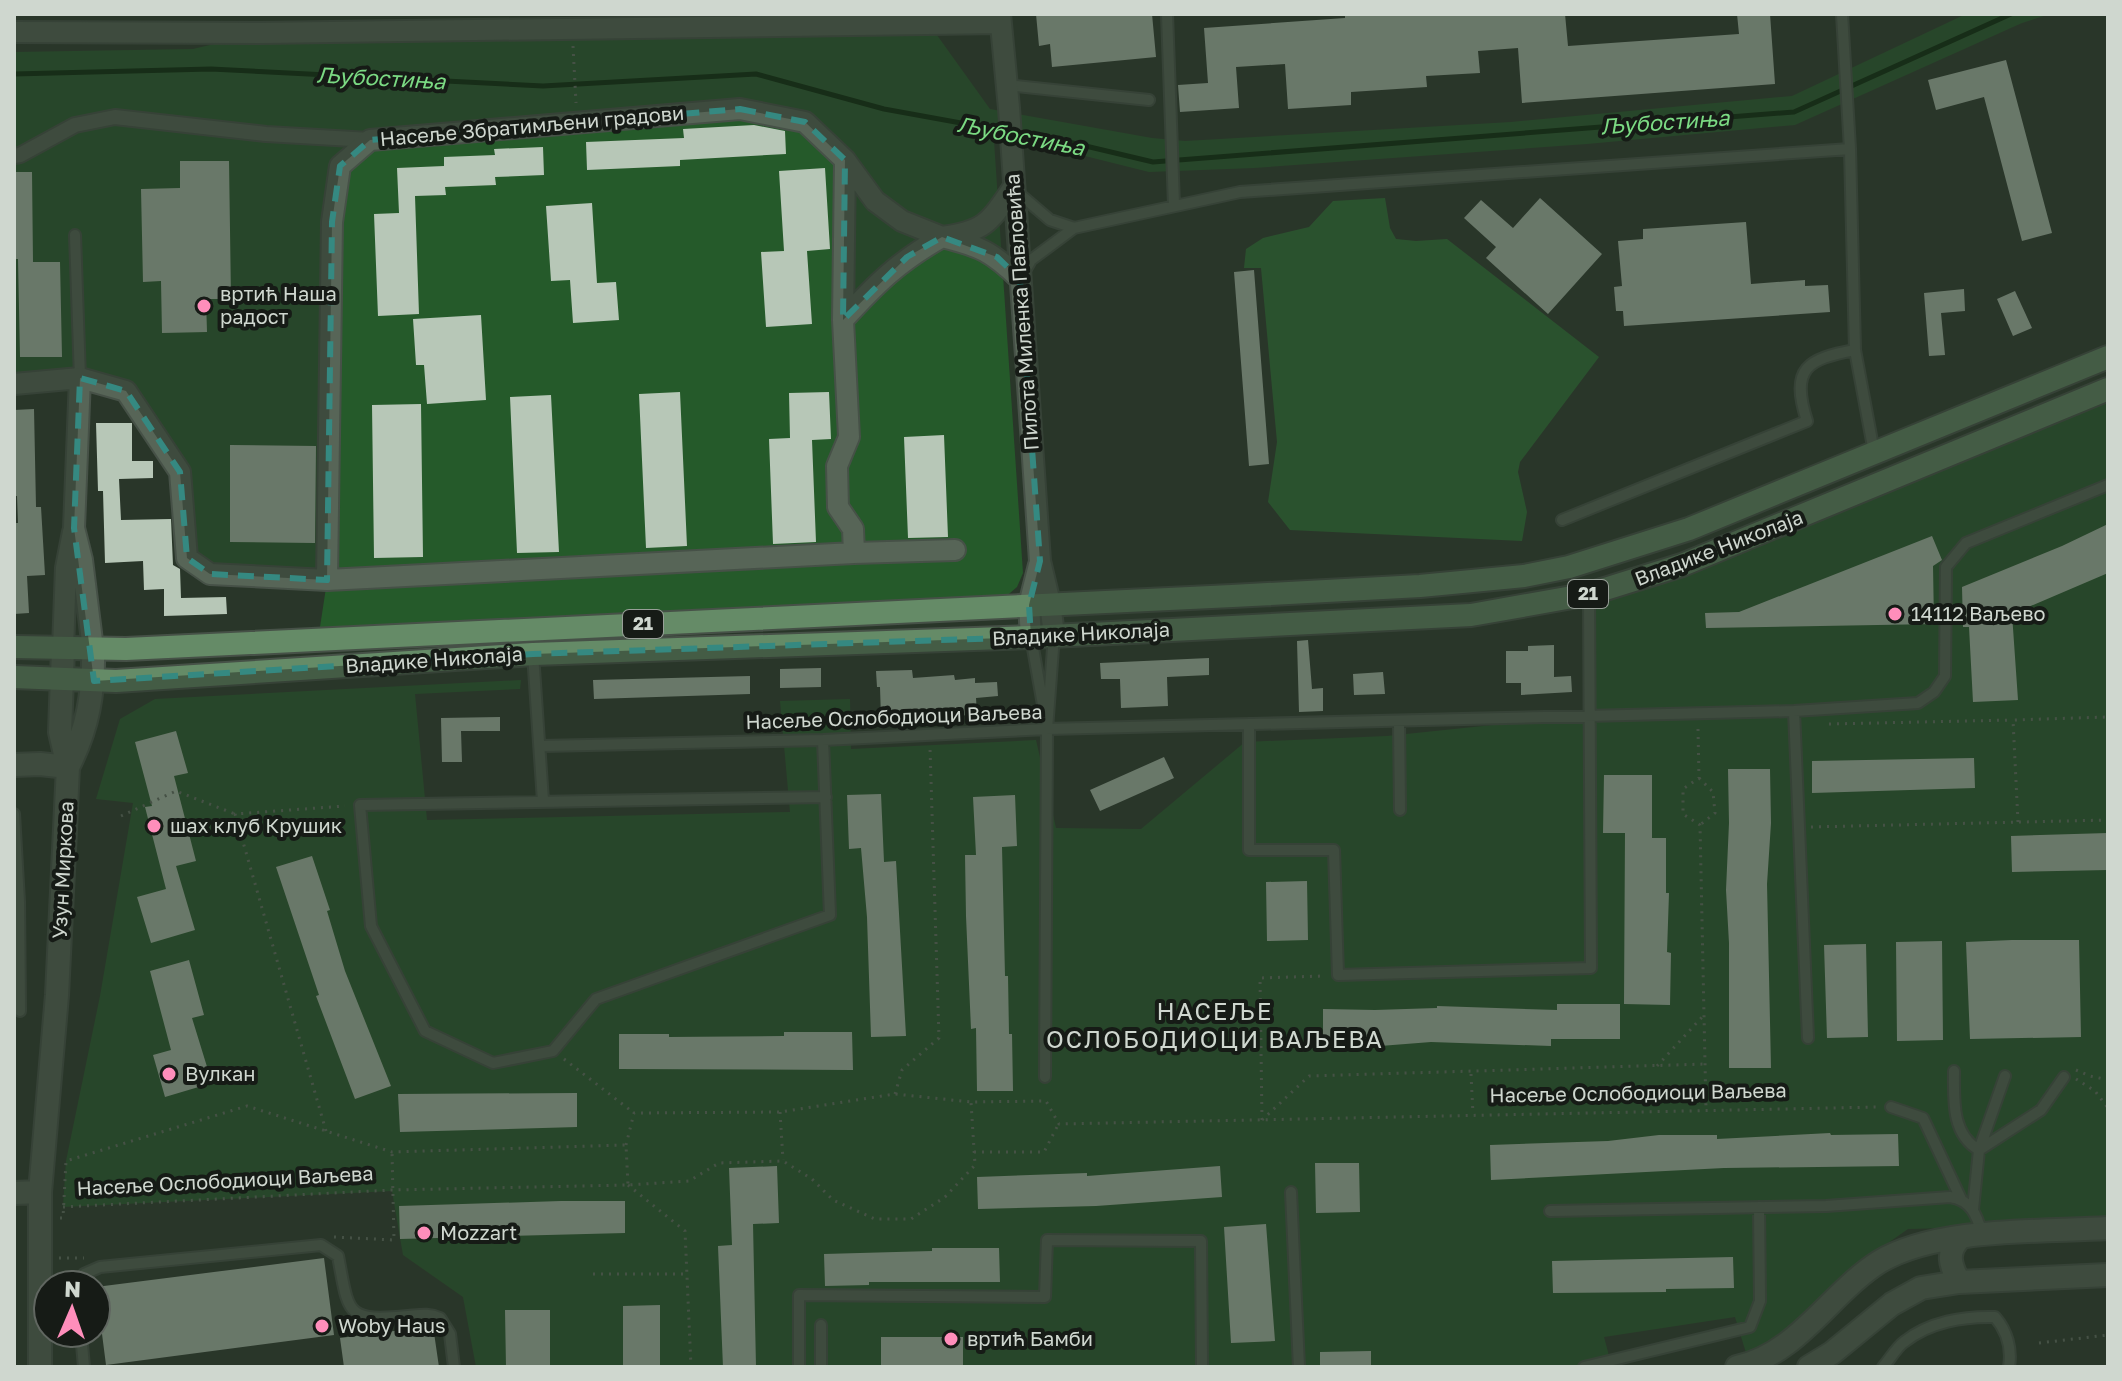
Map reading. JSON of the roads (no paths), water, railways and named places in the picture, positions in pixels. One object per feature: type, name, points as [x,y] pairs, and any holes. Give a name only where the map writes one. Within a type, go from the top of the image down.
[{"type":"main road","name":"Владике Николаја","points":[[14,647],[93,649],[1420,586],[1524,576],[1569,567],[1689,529],[2108,357]]},
{"type":"main road","name":"Владике Николаја","points":[[14,677],[94,681],[533,654],[1417,619],[1527,607],[1589,594],[1682,565],[2108,389]]},
{"type":"street","points":[[14,32],[260,23],[1000,18]]},
{"type":"street","name":"Пилота Миленка Павловића","points":[[1000,18],[1009,108],[1043,636]]},
{"type":"street","name":"Насеље Збратимљени градови","points":[[327,580],[332,222],[340,166],[370,140],[740,109],[805,122],[845,160],[875,201],[902,221],[942,237],[973,244],[997,257],[1020,279]]},
{"type":"street","points":[[14,156],[75,125],[115,117],[266,134],[370,140]]},
{"type":"street","points":[[845,160],[843,320],[849,437],[837,466],[838,507],[853,529],[854,553]]},
{"type":"street","points":[[843,320],[876,283],[907,257],[942,237],[973,232],[995,215],[1013,188]]},
{"type":"street","points":[[14,384],[80,378],[126,391],[180,472],[187,558],[210,574],[327,580],[955,550]]},
{"type":"street","name":"Узун Миркова","points":[[40,1367],[40,1192],[57,995],[68,767],[88,720],[94,681],[82,560],[74,528],[80,378]]},
{"type":"street","points":[[14,765],[68,767],[60,732],[66,568],[74,528]]},
{"type":"street","points":[[14,1193],[40,1192]]},
{"type":"street","points":[[1745,1366],[1806,1328],[1878,1263],[1917,1245],[1971,1236],[2108,1228]]},
{"type":"street","points":[[1959,1282],[1950,1263],[1950,1253],[1953,1244],[1971,1236]]},
{"type":"street","points":[[1809,1367],[1832,1353],[1906,1295],[1937,1284],[2108,1275]]},
{"type":"lane","points":[[1167,14],[1174,205]]},
{"type":"lane","points":[[1842,14],[1850,149],[1855,350],[1874,452]]},
{"type":"lane","points":[[1006,85],[1149,100]]},
{"type":"lane","points":[[1020,279],[1031,260],[1074,228],[1240,192],[1850,149]]},
{"type":"lane","points":[[1013,188],[1050,220],[1074,228]]},
{"type":"lane","points":[[75,235],[80,378]]},
{"type":"lane","points":[[1562,520],[1807,421],[1800,384],[1808,366],[1823,356],[1855,350]]},
{"type":"lane","name":"Насеље Ослободиоци Ваљева","points":[[541,746],[823,740],[1047,729],[1794,711],[1918,703],[1934,692],[1945,676],[1946,567],[1966,543],[2108,485]]},
{"type":"lane","points":[[1249,724],[1249,850],[1334,850],[1338,975],[1591,968],[1589,594]]},
{"type":"lane","points":[[1043,636],[1047,729],[1045,1077]]},
{"type":"lane","points":[[1043,636],[1047,729]]},
{"type":"lane","points":[[533,654],[543,801]]},
{"type":"lane","points":[[1794,711],[1808,1038]]},
{"type":"lane","points":[[1399,721],[1400,810]]},
{"type":"lane","points":[[823,740],[826,797],[830,915],[596,999],[553,1051],[493,1063],[425,1031],[371,926],[360,805],[826,797]]},
{"type":"lane","points":[[14,814],[20,1011]]},
{"type":"lane","points":[[1954,1071],[1958,1127],[1965,1139],[1979,1150]]},
{"type":"lane","points":[[1971,1236],[1979,1150],[2005,1076]]},
{"type":"lane","points":[[1979,1150],[2041,1110],[2064,1077]]},
{"type":"lane","points":[[1891,1107],[1923,1118],[1961,1199],[1973,1209]]},
{"type":"lane","points":[[1291,1192],[1299,1367]]},
{"type":"lane","points":[[1550,1211],[1961,1199]]},
{"type":"lane","points":[[1584,1367],[1750,1327],[1760,1301],[1759,1207]]},
{"type":"lane","points":[[799,1367],[799,1295],[1045,1297],[1047,1240],[1201,1241],[1202,1367]]},
{"type":"lane","points":[[95,1269],[321,1245],[338,1256],[346,1298],[359,1314],[369,1319],[423,1314],[440,1318],[450,1334],[454,1367]]},
{"type":"lane","points":[[1883,1367],[1903,1342],[1953,1319],[1978,1317],[1995,1317],[2003,1326],[2008,1340],[2009,1367]]},
{"type":"lane","points":[[821,1325],[821,1367]]},
{"type":"waterway","name":"Љубостиња","points":[[1015,133],[1153,162],[1794,112],[2011,14]]},
{"type":"waterway","name":"Љубостиња","points":[[14,74],[211,69],[543,86],[756,74],[884,109],[1005,131]]},
{"type":"place","name":"вртић Наша радост","points":[[204,306]]},
{"type":"place","name":"14112 Ваљево","points":[[1895,614]]},
{"type":"place","name":"шах клуб Крушик","points":[[154,826]]},
{"type":"place","name":"Вулкан","points":[[169,1074]]},
{"type":"place","name":"Mozzart","points":[[424,1233]]},
{"type":"place","name":"Woby Haus","points":[[322,1326]]},
{"type":"place","name":"вртић Бамби","points":[[951,1339]]},
{"type":"district","name":"НАСЕЉЕ ОСЛОБОДИОЦИ ВАЉЕВА","points":[[1215,1026]]}]
